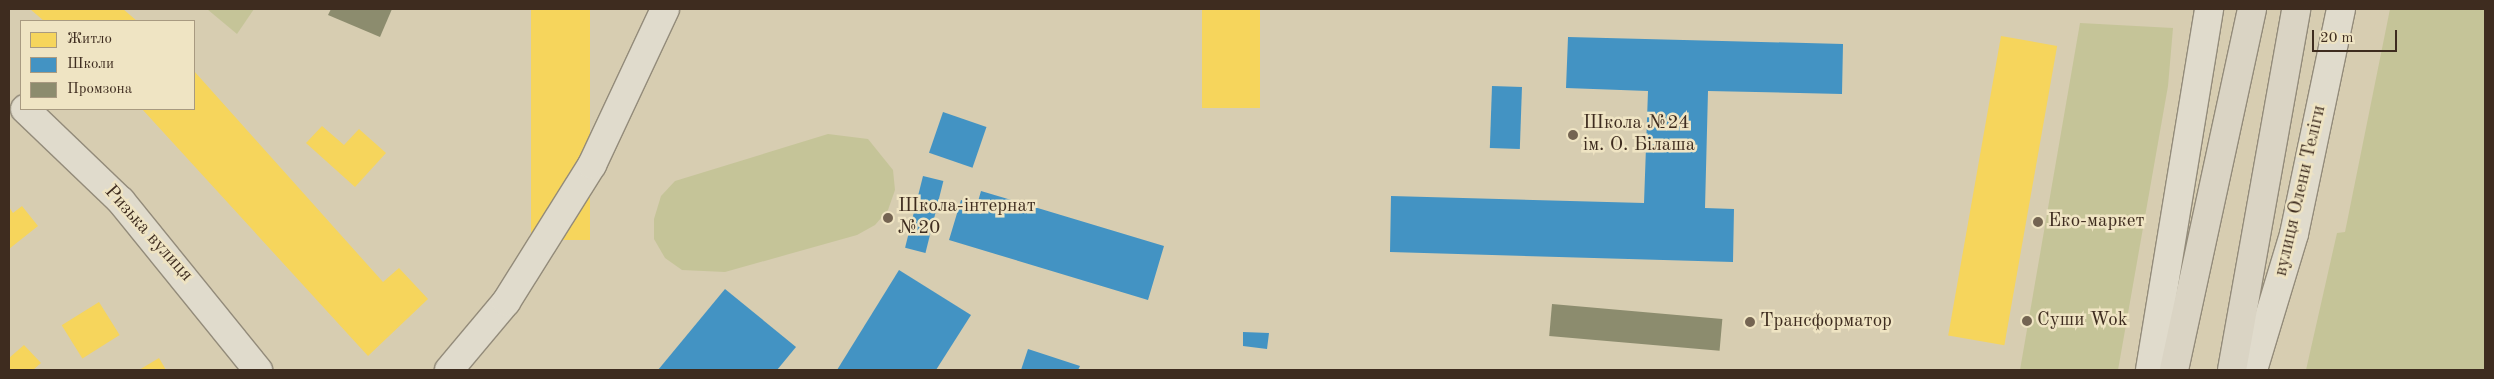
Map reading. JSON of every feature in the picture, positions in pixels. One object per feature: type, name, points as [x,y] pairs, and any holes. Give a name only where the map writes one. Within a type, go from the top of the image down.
[{"type":"main road","points":[[2174,370],[2252,9]]},
{"type":"main road","name":"вулиця Олени Теліги","points":[[2232,370],[2296,9]]},
{"type":"street","points":[[449,370],[506,302],[592,165],[665,9]]},
{"type":"street","points":[[2150,370],[2209,9]]},
{"type":"street","name":"вулиця Олени Теліги","points":[[2253,370],[2294,234],[2341,9]]},
{"type":"street","points":[[9,95],[20,105]]},
{"type":"street","name":"Ризька вулиця","points":[[26,110],[121,201],[258,370]]},
{"type":"green space","points":[[207,9],[254,9],[237,34]]},
{"type":"green space","points":[[2390,9],[2485,9],[2485,370],[2306,370],[2337,233],[2345,232]]},
{"type":"green space","points":[[2080,23],[2173,28],[2168,86],[2118,370],[2020,370]]},
{"type":"green space","points":[[828,134],[868,139],[893,170],[895,190],[888,210],[875,225],[857,235],[725,272],[682,270],[665,258],[654,239],[654,219],[661,196],[675,181]]},
{"type":"building: Житло","points":[[30,9],[123,9],[136,20],[43,20]]},
{"type":"building: Житло","points":[[531,9],[590,9],[590,240],[531,240]]},
{"type":"building: Житло","points":[[1202,9],[1260,9],[1260,108],[1202,108]]},
{"type":"building: Житло","points":[[2001,36],[2057,46],[2004,345],[1948,335]]},
{"type":"building: Житло","points":[[195,72],[383,282],[399,268],[428,299],[368,356],[143,110],[195,110]]},
{"type":"building: Житло","points":[[322,126],[344,145],[359,129],[386,153],[355,187],[306,143]]},
{"type":"building: Житло","points":[[22,206],[38,226],[9,249],[9,207],[13,213]]},
{"type":"building: Житло","points":[[99,302],[120,335],[82,358],[62,325]]},
{"type":"building: Житло","points":[[24,345],[41,363],[33,370],[9,370],[9,358]]},
{"type":"building: Житло","points":[[159,358],[166,370],[139,370]]},
{"type":"building: Школи","points":[[1568,37],[1843,44],[1842,94],[1708,91],[1705,208],[1734,209],[1733,262],[1390,252],[1391,196],[1644,203],[1648,91],[1566,88]]},
{"type":"building: Школи","points":[[1492,86],[1522,87],[1520,149],[1490,148]]},
{"type":"building: Школи","points":[[943,112],[986,127],[972,168],[929,153]]},
{"type":"building: Школи","points":[[923,176],[943,181],[925,253],[905,248]]},
{"type":"building: Школи","points":[[981,191],[1164,246],[1148,300],[949,240],[961,200],[977,205]]},
{"type":"building: Школи","points":[[899,270],[971,315],[936,370],[837,370]]},
{"type":"building: Школи","points":[[725,289],[796,347],[777,370],[658,370]]},
{"type":"building: Школи","points":[[1243,332],[1269,333],[1267,349],[1243,346]]},
{"type":"building: Школи","points":[[1028,349],[1080,366],[1078,370],[1021,370]]},
{"type":"building: Промзона","points":[[331,9],[392,9],[380,37],[328,15]]},
{"type":"building: Промзона","points":[[1552,304],[1722,319],[1720,351],[1549,336]]},
{"type":"place","name":"Школа №24 ім. О. Білаша","points":[[1573,135]]},
{"type":"place","name":"Школа-інтернат №20","points":[[888,218]]},
{"type":"place","name":"Еко-маркет","points":[[2038,222]]},
{"type":"place","name":"Суши Wok","points":[[2027,321]]},
{"type":"place","name":"Трансформатор","points":[[1750,322]]}]
